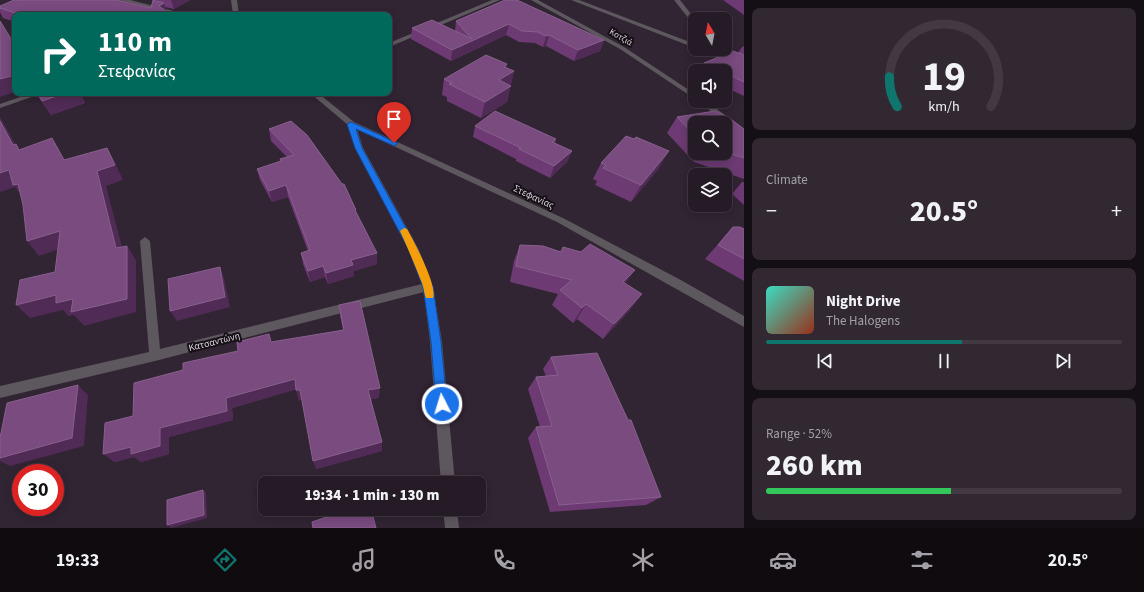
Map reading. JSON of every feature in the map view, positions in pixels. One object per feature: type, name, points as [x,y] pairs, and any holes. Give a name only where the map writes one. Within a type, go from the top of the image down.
[{"type":"street","points":[[123,0],[173,12]]},
{"type":"street","points":[[234,0],[236,12]]},
{"type":"street","points":[[392,44],[497,0]]},
{"type":"street","name":"Κοτζιά","points":[[534,0],[622,48],[688,92]]},
{"type":"street","points":[[574,0],[688,43]]},
{"type":"street","points":[[677,0],[688,14]]},
{"type":"street","points":[[723,56],[744,66]]},
{"type":"street","points":[[0,106],[29,96]]},
{"type":"street","name":"Στεφανίας","points":[[318,96],[351,124],[560,220],[675,282],[744,322]]},
{"type":"street","points":[[710,108],[744,133]]},
{"type":"street","points":[[351,124],[359,148],[414,250],[428,287],[437,350],[447,476]]},
{"type":"street","points":[[145,241],[155,356]]},
{"type":"street","name":"Κατσαντώνη","points":[[0,392],[155,356],[428,287]]},
{"type":"street","points":[[451,516],[452,528]]},
{"type":"building","points":[[14,0],[117,0],[151,8],[153,0],[164,3],[159,6],[167,12],[12,12],[0,8],[0,6]]},
{"type":"building","points":[[505,0],[517,0],[604,40],[578,50],[549,35],[546,36],[538,32],[522,31],[509,24],[452,50],[412,28],[432,20],[472,39],[456,21]]},
{"type":"building","points":[[0,21],[12,40],[12,76],[0,79]]},
{"type":"building","points":[[732,51],[744,55],[744,82],[732,76],[732,64],[704,63],[721,56],[732,56]]},
{"type":"building","points":[[486,55],[507,64],[504,67],[514,71],[499,80],[511,86],[485,102],[449,84],[452,83],[444,79]]},
{"type":"building","points":[[39,96],[57,96],[42,101]]},
{"type":"building","points":[[495,111],[556,139],[552,142],[572,151],[554,166],[475,126]]},
{"type":"building","points":[[715,111],[726,116],[688,116],[688,129],[677,117]]},
{"type":"building","points":[[732,120],[744,129],[744,158],[732,154]]},
{"type":"building","points":[[0,121],[13,145],[16,144],[19,150],[52,138],[64,160],[107,148],[115,165],[97,171],[116,248],[127,246],[127,299],[71,312],[73,299],[56,303],[56,295],[16,305],[20,280],[55,272],[60,231],[27,241],[23,205],[18,184],[13,185],[9,170],[0,173]]},
{"type":"building","points":[[291,121],[307,135],[342,184],[344,184],[355,210],[377,253],[351,260],[353,265],[326,273],[323,266],[308,271],[301,253],[310,250],[286,185],[269,191],[257,169],[281,161],[280,159],[294,155],[269,129]]},
{"type":"building","points":[[626,136],[634,139],[636,137],[669,151],[641,185],[603,168],[606,165],[601,163]]},
{"type":"building","points":[[733,227],[740,227],[744,229],[744,259],[718,245]]},
{"type":"building","points":[[590,244],[635,270],[623,282],[642,294],[614,324],[586,304],[582,308],[560,290],[572,280],[516,266],[520,245],[543,246],[561,252],[563,247],[581,252]]},
{"type":"building","points":[[220,267],[225,297],[170,311],[168,279]]},
{"type":"building","points":[[360,301],[380,388],[368,390],[382,442],[313,461],[300,390],[296,390],[295,379],[226,398],[227,411],[160,428],[160,446],[131,454],[131,447],[103,454],[105,423],[133,416],[134,383],[183,370],[183,363],[238,351],[237,342],[269,334],[271,342],[344,330],[339,305]]},
{"type":"building","points":[[597,353],[628,420],[631,420],[661,497],[559,505],[536,427],[552,426],[536,377],[558,375],[551,357]]},
{"type":"building","points":[[78,385],[72,438],[0,458],[0,438],[7,403]]},
{"type":"building","points":[[203,490],[204,515],[167,525],[167,500]]},
{"type":"building","points":[[330,516],[373,516],[376,528],[313,528],[312,522]]},
{"type":"slow traffic","points":[[404,231],[414,250],[428,287],[429,296]]},
{"type":"route","points":[[394,143],[351,124],[359,148],[414,250],[428,287],[436,342],[442,404]]}]
